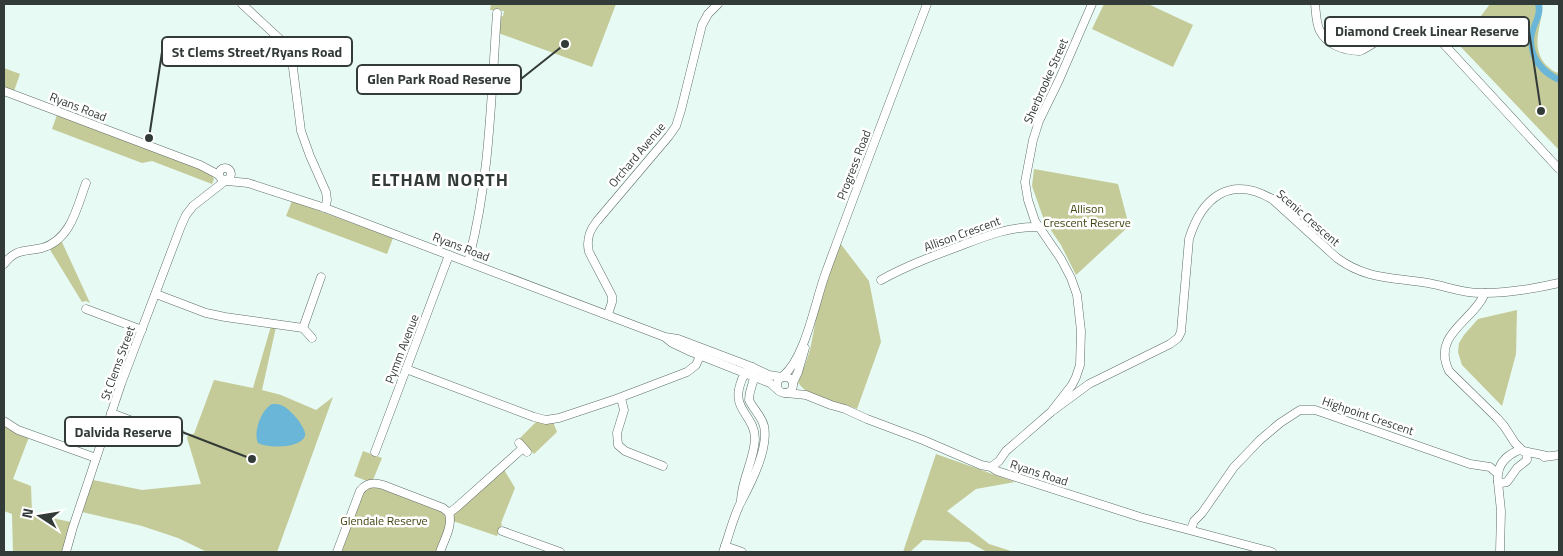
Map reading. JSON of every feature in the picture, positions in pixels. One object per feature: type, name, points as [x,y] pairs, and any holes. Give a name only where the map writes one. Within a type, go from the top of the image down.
[{"type":"street","points":[[242,4],[290,52],[302,131],[310,156],[326,192],[325,208]]},
{"type":"street","name":"Orchard Avenue","points":[[608,314],[612,296],[589,252],[588,235],[597,221],[673,131],[680,116],[702,25],[708,14],[718,4]]},
{"type":"street","name":"Progress Road","points":[[783,377],[793,366],[806,336],[822,283],[927,4]]},
{"type":"street","name":"Sherbrooke Street","points":[[1039,227],[1030,206],[1025,182],[1033,140],[1039,121],[1092,4]]},
{"type":"street","points":[[1315,4],[1319,30],[1326,40],[1345,49],[1360,52],[1383,37],[1404,31],[1418,31],[1431,34],[1440,40],[1559,169]]},
{"type":"street","points":[[468,262],[480,212],[486,167],[497,13]]},
{"type":"street","name":"Ryans Road","points":[[4,91],[200,165],[223,178],[248,183],[325,208],[665,337],[678,339],[744,373],[770,383],[782,392],[806,394]]},
{"type":"street","name":"Ryans Road","points":[[200,165],[227,169],[248,183]]},
{"type":"street","points":[[227,169],[231,175],[223,178],[220,171],[227,169]]},
{"type":"street","name":"St Clems Street","points":[[66,552],[111,413],[186,215],[223,178]]},
{"type":"street","points":[[4,264],[18,252],[42,248],[60,238],[71,223],[86,183]]},
{"type":"street","name":"Scenic Crescent","points":[[1051,412],[1089,384],[1170,344],[1178,338],[1189,239],[1193,227],[1204,206],[1228,190],[1249,190],[1261,193],[1272,199],[1337,258],[1356,270],[1375,276],[1428,283],[1470,293],[1485,294],[1559,283]]},
{"type":"street","name":"Allison Crescent","points":[[881,280],[933,256],[1000,232],[1024,227],[1039,227]]},
{"type":"street","points":[[991,466],[999,461],[1006,451],[1051,412],[1072,385],[1078,372],[1081,357],[1081,331],[1078,304],[1070,278],[1052,244],[1039,227]]},
{"type":"street","name":"Pymm Avenue","points":[[375,452],[449,255]]},
{"type":"street","points":[[303,328],[321,277]]},
{"type":"street","points":[[156,294],[206,313],[225,318],[303,328],[312,338]]},
{"type":"street","points":[[1485,294],[1478,306],[1452,333],[1446,348],[1446,366],[1496,418],[1515,444],[1525,454],[1507,482],[1501,511]]},
{"type":"street","points":[[86,309],[142,330]]},
{"type":"street","name":"Progress Road","points":[[793,383],[802,360],[806,336]]},
{"type":"street","points":[[406,369],[534,417],[547,420],[559,418],[621,398],[687,372],[696,365],[702,352]]},
{"type":"street","name":"Ryans Road","points":[[702,352],[752,367],[769,375],[783,377]]},
{"type":"street","points":[[741,502],[755,438],[753,426],[737,398],[744,373],[752,367],[755,377],[749,400],[764,425],[763,450],[724,549],[742,552]]},
{"type":"street","points":[[783,377],[790,378],[793,383],[792,389],[782,392],[777,383],[783,377]]},
{"type":"street","name":"Ryans Road","points":[[793,383],[806,394],[831,405],[923,440],[981,465],[991,466],[997,471],[1131,514],[1272,552]]},
{"type":"street","points":[[621,398],[624,410],[617,432],[618,445],[625,451],[663,466]]},
{"type":"street","name":"Highpoint Crescent","points":[[1191,529],[1194,521],[1202,513],[1245,453],[1280,423],[1300,410],[1315,410],[1470,464],[1490,467],[1497,473]]},
{"type":"street","points":[[111,413],[162,432],[180,433]]},
{"type":"street","points":[[4,421],[18,430],[96,458]]},
{"type":"street","points":[[1500,552],[1501,511],[1497,473],[1510,449],[1507,431]]},
{"type":"street","points":[[449,513],[523,448]]},
{"type":"street","name":"Highpoint Crescent","points":[[1478,466],[1504,460],[1516,452],[1559,456]]},
{"type":"street","points":[[1498,482],[1501,484],[1507,482]]},
{"type":"street","points":[[337,552],[360,491],[368,484],[374,483],[443,508],[449,513],[450,526],[440,552]]},
{"type":"street","points":[[1202,513],[1202,532]]},
{"type":"street","points":[[502,531],[560,552]]},
{"type":"green space","points":[[491,4],[616,4],[592,67],[498,33],[500,17],[503,16],[504,11],[490,10]]},
{"type":"green space","points":[[1104,4],[1148,4],[1193,25],[1173,67],[1092,29]]},
{"type":"green space","points":[[1490,4],[1541,4],[1538,51],[1546,65],[1559,73],[1559,150],[1459,45]]},
{"type":"green space","points":[[4,68],[20,74],[14,91],[4,87]]},
{"type":"green space","points":[[57,115],[206,171],[214,179],[212,184],[152,161],[142,163],[52,129]]},
{"type":"green space","name":"Allison Crescent Reserve","points":[[1034,169],[1118,184],[1129,226],[1076,275],[1061,245],[1044,220],[1032,186]]},
{"type":"green space","points":[[292,201],[393,238],[387,254],[286,216]]},
{"type":"green space","points":[[61,240],[90,303],[82,302],[49,248]]},
{"type":"green space","points":[[840,243],[869,281],[881,342],[857,409],[816,396],[802,388],[798,382],[810,350],[820,299]]},
{"type":"green space","points":[[1517,310],[1516,354],[1502,406],[1462,365],[1458,352],[1459,343],[1478,319]]},
{"type":"green space","points":[[271,326],[276,327],[262,390],[281,395],[316,410],[333,397],[277,552],[207,552],[178,538],[142,526],[82,512],[93,480],[142,490],[201,484],[187,438],[189,434],[194,434],[214,380],[253,388]]},
{"type":"green space","points":[[537,421],[553,422],[557,432],[534,454],[519,439]]},
{"type":"green space","points":[[4,426],[29,437],[13,479],[31,486],[32,514],[71,522],[62,552],[13,552],[12,514],[4,511]]},
{"type":"green space","points":[[363,451],[382,458],[373,480],[367,481],[354,476]]},
{"type":"green space","points":[[936,454],[1015,482],[976,489],[947,511],[989,544],[1014,552],[987,552],[969,542],[923,540],[910,552],[903,552]]},
{"type":"green space","points":[[503,468],[515,488],[497,536],[453,521],[456,512]]},
{"type":"green space","name":"Glendale Reserve","points":[[379,486],[444,511],[448,521],[437,552],[339,552],[365,488]]},
{"type":"water","points":[[1535,4],[1542,4],[1542,14],[1534,37],[1536,51],[1542,63],[1559,76],[1559,83],[1539,69],[1531,55],[1529,39],[1535,14]]},
{"type":"water","points":[[272,404],[283,406],[297,419],[305,433],[302,440],[283,446],[268,446],[258,443],[257,427],[264,411]]},
{"type":"place","name":"Glen Park Road Reserve","points":[[565,44]]},
{"type":"place","name":"Diamond Creek Linear Reserve","points":[[1541,111]]},
{"type":"place","name":"St Clems Street/Ryans Road","points":[[149,138]]},
{"type":"place","name":"Dalvida Reserve","points":[[252,459]]},
{"type":"district","name":"ELTHAM NORTH","points":[[440,180]]}]
